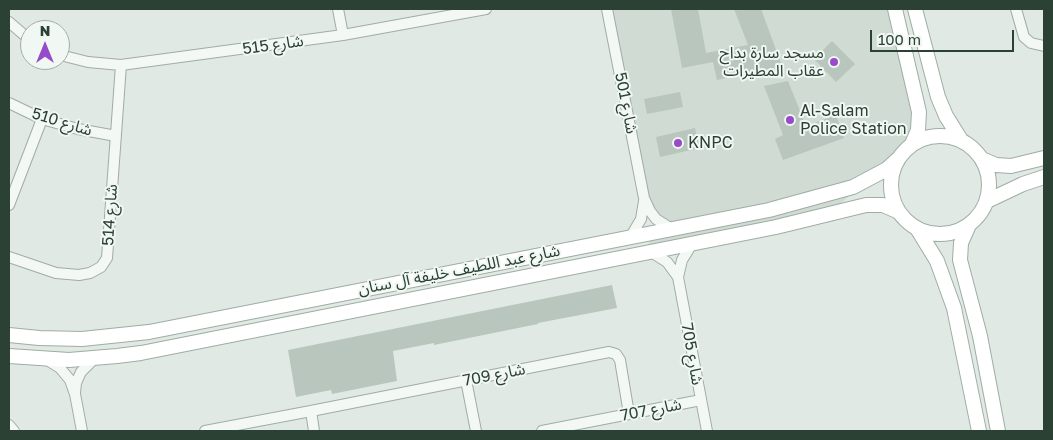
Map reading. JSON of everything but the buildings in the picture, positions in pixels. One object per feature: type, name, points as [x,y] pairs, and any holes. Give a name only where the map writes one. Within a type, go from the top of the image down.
[{"type":"street","points":[[338,9],[343,35]]},
{"type":"street","name":"شارع 515","points":[[70,57],[88,62],[122,65],[343,35],[486,9]]},
{"type":"street","name":"شارع 501","points":[[607,9],[644,198],[656,219],[670,228]]},
{"type":"street","points":[[895,9],[919,112],[918,130],[912,144],[898,159],[894,167],[890,186],[891,195],[904,219],[918,230],[927,233],[944,234],[961,230],[969,225],[980,215],[987,201],[990,184],[989,175],[982,159],[969,145],[960,140],[941,136],[926,138],[912,144]]},
{"type":"street","points":[[915,9],[938,97],[946,116],[960,140]]},
{"type":"street","points":[[1016,9],[1024,37],[1031,44],[1044,46]]},
{"type":"street","points":[[9,22],[20,33]]},
{"type":"street","name":"شارع 514","points":[[9,257],[56,273],[79,275],[101,268],[107,258],[122,65]]},
{"type":"street","name":"شارع 510","points":[[9,103],[42,119],[78,129],[116,136]]},
{"type":"street","points":[[9,205],[42,119]]},
{"type":"street","points":[[982,159],[996,165],[1018,165],[1044,158]]},
{"type":"street","name":"شارع عبد اللطيف خليفة آل سنان","points":[[9,335],[59,339],[127,335],[769,210],[841,190],[876,176],[898,159]]},
{"type":"street","points":[[1018,165],[1017,176],[1023,184]]},
{"type":"street","points":[[987,201],[1023,184],[1044,177]]},
{"type":"street","name":"شارع 501","points":[[631,236],[641,219],[644,198]]},
{"type":"street","name":"شارع عبد اللطيف خليفة آل سنان","points":[[9,356],[46,360],[94,359],[141,353],[792,224],[866,205],[883,205],[899,212]]},
{"type":"street","points":[[969,225],[961,243],[960,260],[978,328],[998,431]]},
{"type":"street","points":[[918,230],[937,261],[954,308],[980,431],[987,428],[991,431]]},
{"type":"street","name":"شارع 705","points":[[692,244],[682,260],[678,277],[707,431]]},
{"type":"street","points":[[651,252],[667,262],[678,277]]},
{"type":"street","points":[[361,308],[384,298],[433,288],[445,273],[454,290]]},
{"type":"street","name":"شارع 709","points":[[205,431],[605,352],[612,352],[620,360],[629,414]]},
{"type":"street","points":[[82,431],[75,389],[78,377],[94,359]]},
{"type":"street","points":[[46,360],[53,363],[65,374],[75,394]]},
{"type":"street","points":[[466,380],[476,431]]},
{"type":"street","name":"شارع 707","points":[[542,431],[701,400]]},
{"type":"street","points":[[311,411],[314,431]]},
{"type":"street","points":[[9,426],[14,431]]},
{"type":"shaded area","points":[[608,9],[895,9],[912,102],[912,123],[904,143],[887,163],[839,205],[732,230],[648,246],[655,219],[650,211]]},
{"type":"place","name":"مسجد سارة بداح عقاب المطيرات","points":[[834,62]]},
{"type":"place","name":"Al-Salam Police Station","points":[[790,120]]},
{"type":"place","name":"KNPC","points":[[678,143]]}]
